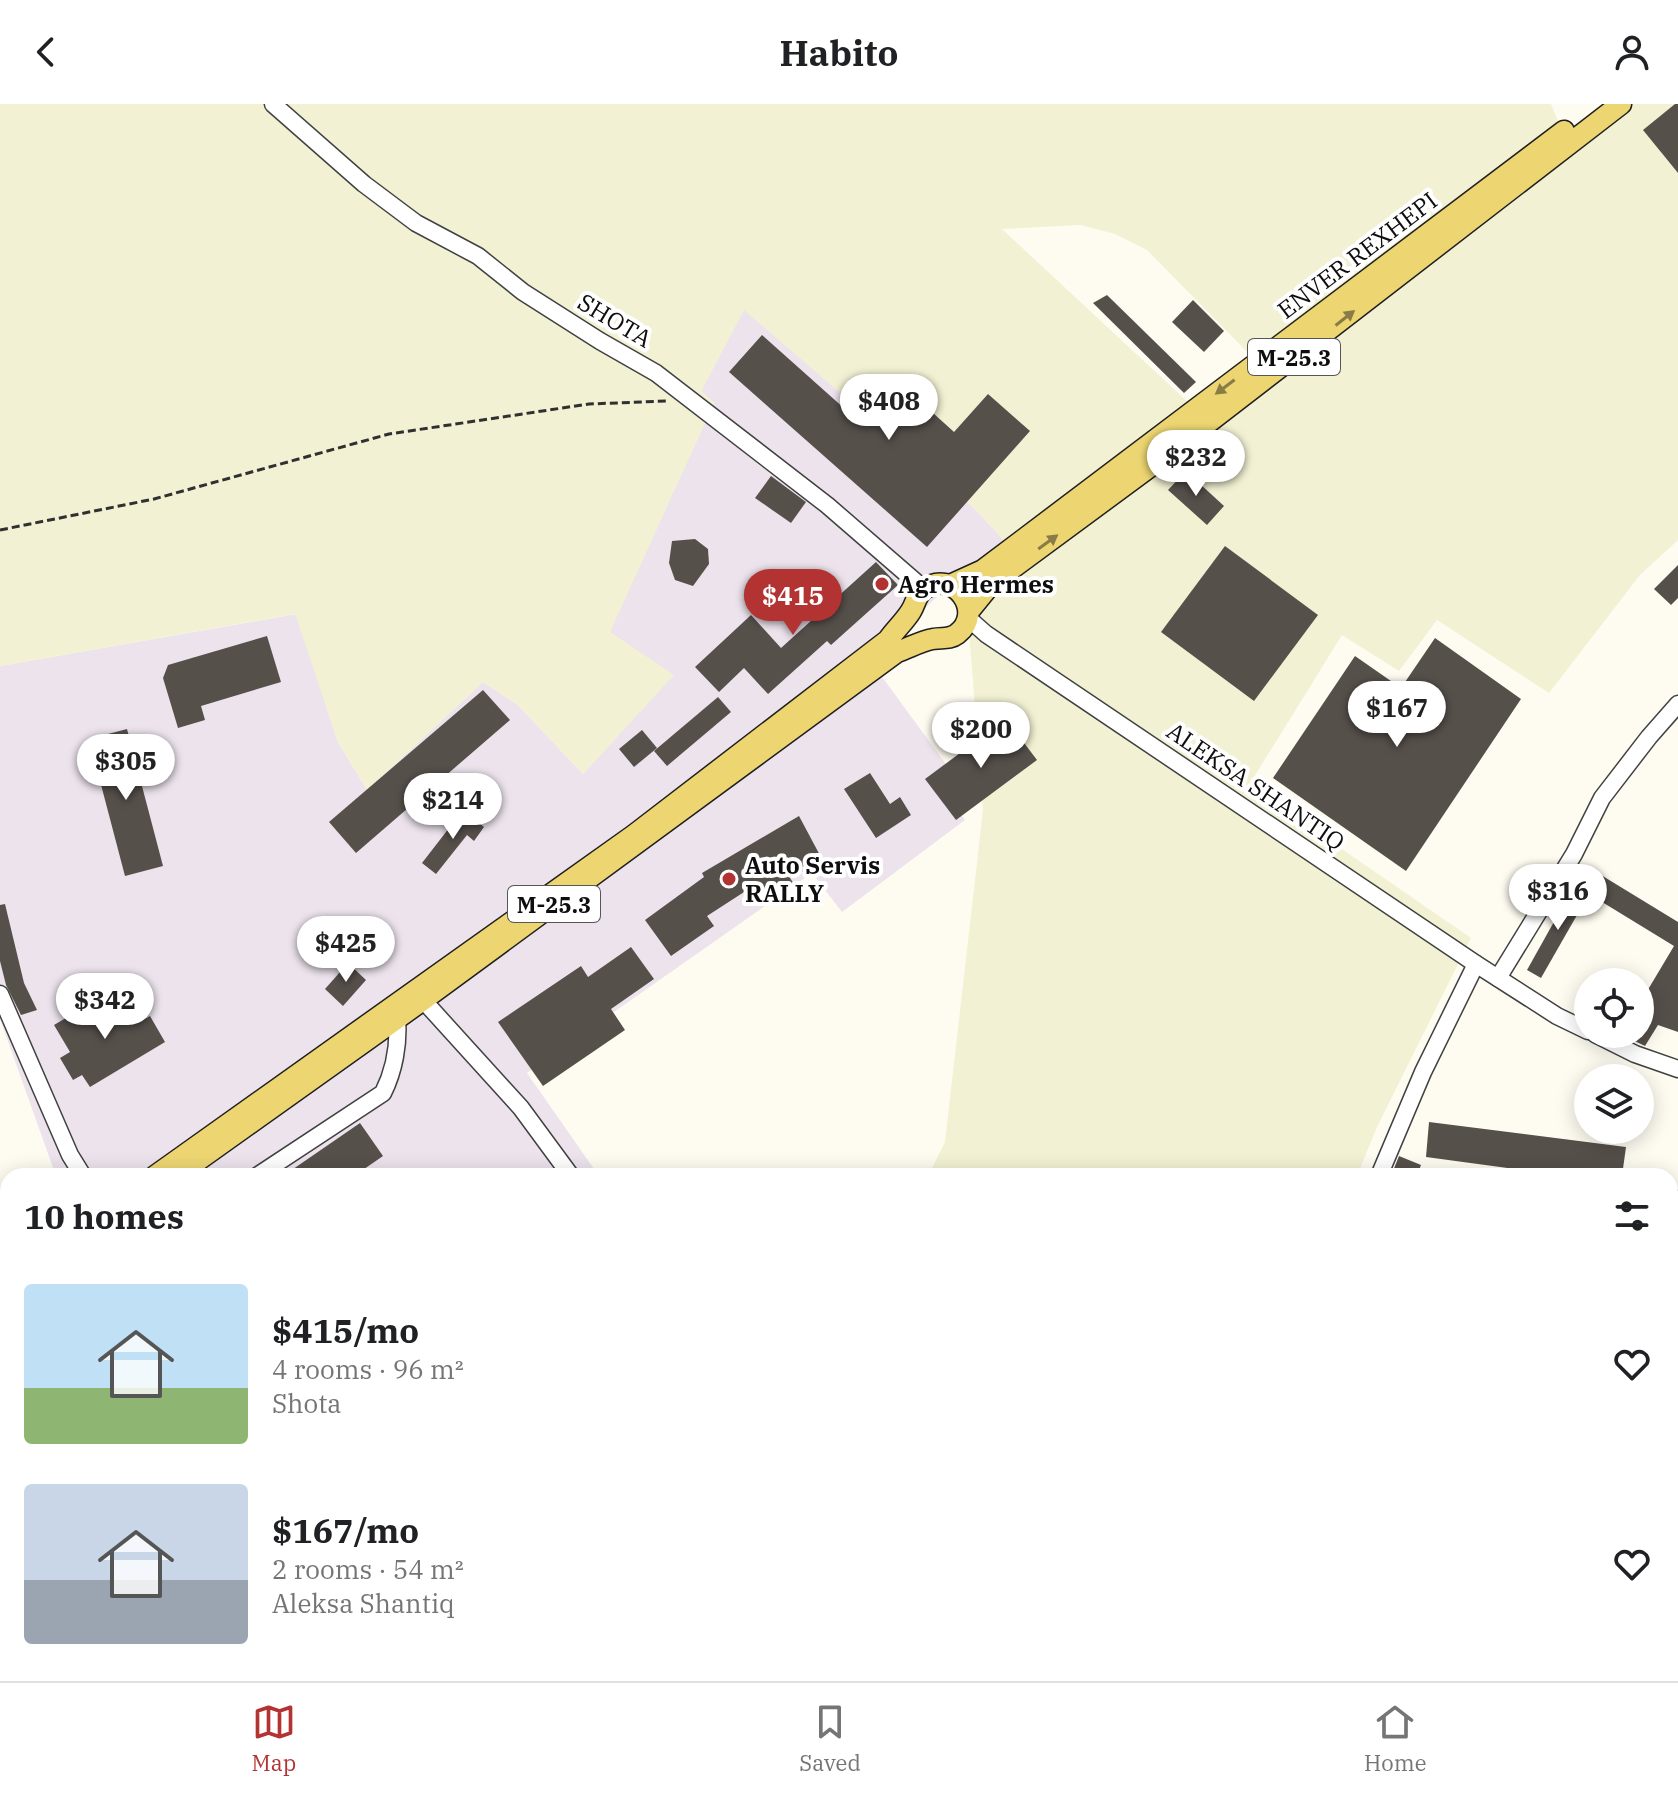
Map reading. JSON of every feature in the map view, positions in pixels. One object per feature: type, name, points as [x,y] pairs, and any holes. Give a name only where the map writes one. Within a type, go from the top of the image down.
[{"type":"main road","name":"ENVER REXHEPI","points":[[950,585],[983,570],[1600,104]]},
{"type":"main road","name":"M-25.3","points":[[188,1168],[397,1019],[897,652],[951,637],[991,584],[1174,449],[1621,104]]},
{"type":"main road","name":"M-25.3","points":[[166,1168],[634,835],[888,640],[913,609],[924,589],[939,583],[950,585]]},
{"type":"main road","points":[[950,585],[962,593],[967,619]]},
{"type":"main road","points":[[913,609],[913,617],[921,631],[935,639]]},
{"type":"street","name":"SHOTA","points":[[273,104],[364,184],[416,223],[478,256],[523,292],[656,373],[827,505],[924,589]]},
{"type":"street","name":"ALEKSA SHANTIQ","points":[[967,619],[1476,964],[1574,1024]]},
{"type":"street","points":[[1498,978],[1574,854],[1602,798],[1678,704]]},
{"type":"street","points":[[1382,1168],[1423,1072],[1476,964]]},
{"type":"street","points":[[0,994],[78,1168]]},
{"type":"street","points":[[423,1000],[521,1108],[565,1168]]},
{"type":"street","points":[[269,1168],[383,1093],[391,1077],[397,1019]]},
{"type":"street","points":[[1623,1048],[1678,1069]]},
{"type":"path","points":[[0,530],[154,499],[389,434],[589,404],[689,401]]},
{"type":"shaded area","points":[[744,309],[973,507],[1014,551],[950,585],[869,659],[948,767],[936,781],[965,820],[842,912],[812,873],[527,1073],[593,1168],[53,1168],[0,1019],[0,666],[296,614],[338,742],[367,790],[483,682],[518,705],[583,774],[673,675],[609,632],[714,403],[701,391]]},
{"type":"green space","points":[[0,104],[1551,104],[1558,121],[1263,368],[1147,250],[1115,234],[1080,225],[1002,229],[1204,417],[1014,551],[973,507],[744,310],[701,391],[714,403],[610,632],[674,675],[583,774],[518,705],[483,682],[367,790],[338,742],[295,614],[0,666]]},
{"type":"green space","points":[[1613,104],[1678,104],[1678,540],[1640,575],[1549,693],[1437,620],[1399,671],[1342,635],[1249,785],[1471,938],[1377,1127],[1360,1168],[932,1168],[945,1142],[983,810],[968,618],[1174,449]]},
{"type":"building","points":[[1678,104],[1678,173],[1643,130]]},
{"type":"building","points":[[1107,295],[1196,382],[1184,393],[1093,303]]},
{"type":"building","points":[[1193,300],[1224,331],[1204,352],[1172,322]]},
{"type":"building","points":[[762,335],[864,426],[901,384],[954,432],[988,394],[1030,431],[927,547],[729,372]]},
{"type":"building","points":[[1186,471],[1224,506],[1207,525],[1168,490]]},
{"type":"building","points":[[771,476],[806,502],[791,523],[755,498]]},
{"type":"building","points":[[695,539],[708,549],[709,564],[693,586],[675,580],[669,563],[672,541]]},
{"type":"building","points":[[1225,546],[1318,615],[1254,701],[1161,632]]},
{"type":"building","points":[[876,562],[898,585],[831,645],[827,641],[768,694],[744,668],[719,692],[695,667],[751,615],[781,648]]},
{"type":"building","points":[[1678,565],[1678,598],[1671,605],[1654,589]]},
{"type":"building","points":[[267,636],[281,682],[201,706],[205,720],[178,728],[163,678],[168,665]]},
{"type":"building","points":[[1435,638],[1521,699],[1406,871],[1273,778],[1355,656],[1401,688]]},
{"type":"building","points":[[483,690],[510,720],[356,853],[329,822]]},
{"type":"building","points":[[718,697],[731,712],[667,766],[654,751]]},
{"type":"building","points":[[1006,719],[1037,760],[956,820],[925,779]]},
{"type":"building","points":[[127,729],[163,866],[125,876],[89,739]]},
{"type":"building","points":[[642,730],[657,748],[634,767],[619,749]]},
{"type":"building","points":[[870,773],[890,804],[900,797],[911,815],[876,838],[844,789]]},
{"type":"building","points":[[463,810],[484,827],[474,841],[467,835],[436,874],[422,863]]},
{"type":"building","points":[[799,816],[823,861],[790,878],[794,884],[767,899],[758,883],[707,916],[714,926],[671,956],[645,920],[704,877],[702,873]]},
{"type":"building","points":[[1601,875],[1678,922],[1678,1032],[1658,1025],[1654,1031],[1654,980],[1674,946],[1589,894]]},
{"type":"building","points":[[1574,886],[1589,894],[1541,978],[1527,970]]},
{"type":"building","points":[[5,904],[24,983],[37,1010],[21,1015],[6,985],[0,961],[0,905]]},
{"type":"building","points":[[631,947],[654,979],[611,1009],[625,1030],[543,1086],[498,1022],[581,966],[588,977]]},
{"type":"building","points":[[348,963],[366,980],[343,1006],[325,989]]},
{"type":"building","points":[[123,1000],[138,1023],[150,1016],[165,1042],[90,1087],[82,1075],[73,1080],[60,1058],[70,1052],[54,1025],[91,1003],[98,1015]]},
{"type":"building","points":[[1429,1122],[1574,1140],[1574,1144],[1626,1147],[1623,1168],[1508,1168],[1426,1157]]},
{"type":"building","points":[[360,1123],[383,1156],[366,1168],[295,1168]]},
{"type":"building","points":[[1399,1156],[1421,1165],[1420,1168],[1394,1168]]},
{"type":"place","name":"Agro Hermes","points":[[882,584]]},
{"type":"place","name":"Auto Servis RALLY","points":[[729,879]]}]
